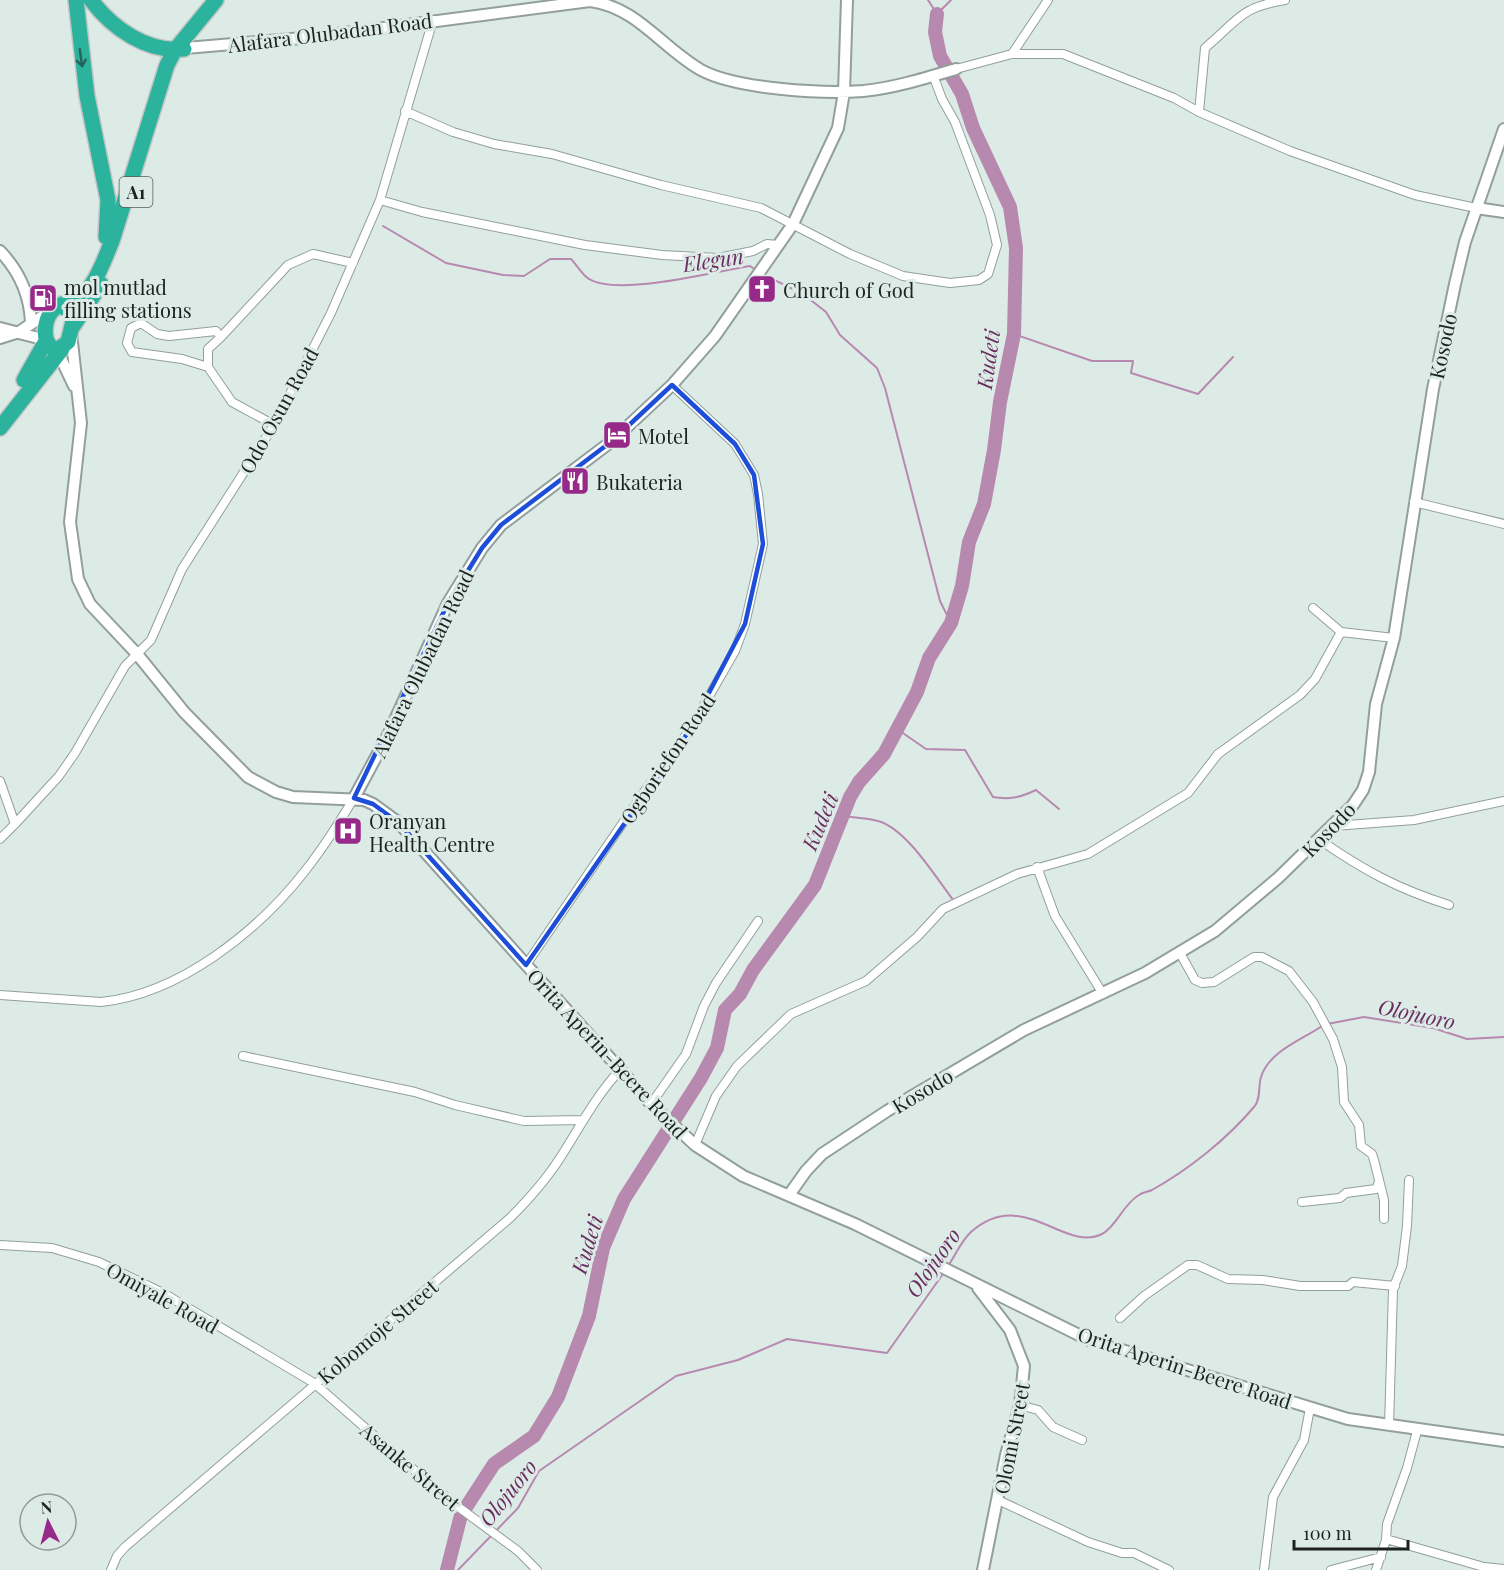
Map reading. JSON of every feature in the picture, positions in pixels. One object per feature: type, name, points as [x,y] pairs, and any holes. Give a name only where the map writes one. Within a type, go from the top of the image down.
[{"type":"highway","name":"A1","points":[[56,308],[79,298],[103,268],[108,200],[87,96],[76,0]]},
{"type":"highway","points":[[91,0],[128,34],[154,46],[181,49]]},
{"type":"highway","points":[[181,49],[216,0]]},
{"type":"highway","points":[[181,49],[227,0]]},
{"type":"highway","name":"A1","points":[[71,331],[93,297],[103,268],[126,222],[181,49]]},
{"type":"highway","points":[[0,415],[33,368],[54,346],[68,342],[72,314],[69,310],[56,308],[54,346],[0,428]]},
{"type":"main road","name":"Alafara Olubadan Road","points":[[354,798],[389,733],[448,603],[482,548],[501,525],[612,441],[672,385],[715,336],[793,224],[834,142],[844,92],[847,0]]},
{"type":"main road","name":"Alafara Olubadan Road","points":[[181,49],[314,37],[532,4],[577,2],[603,3],[634,17],[685,59],[714,76],[760,86],[844,92],[882,88],[956,69]]},
{"type":"main road","name":"Kosodo","points":[[789,1195],[806,1171],[842,1139],[1024,1030],[1103,994],[1180,953],[1235,915],[1320,840],[1353,805],[1363,790],[1369,772],[1376,704],[1394,638],[1414,502],[1445,331],[1465,242],[1504,129]]},
{"type":"main road","points":[[1476,208],[1504,212]]},
{"type":"main road","points":[[0,252],[15,270],[26,291],[31,323]]},
{"type":"main road","points":[[26,291],[40,303],[56,308]]},
{"type":"main road","points":[[0,338],[19,332],[56,308]]},
{"type":"main road","points":[[0,328],[19,332],[54,346]]},
{"type":"main road","name":"Orita Aperin-Beere Road","points":[[71,331],[81,423],[70,522],[73,558],[78,579],[90,604],[137,654],[184,712],[248,777],[276,792],[293,796],[354,798],[373,804],[399,823],[651,1104],[695,1145],[743,1176],[922,1257],[1089,1340],[1348,1419],[1417,1431],[1504,1441]]},
{"type":"main road","name":"Orita Aperin-Beere Road","points":[[54,346],[78,394]]},
{"type":"main road","name":"Olomi Street","points":[[974,1283],[996,1310],[1018,1349],[1024,1366],[1020,1405],[1006,1455],[984,1570]]},
{"type":"street","points":[[1012,54],[1048,0]]},
{"type":"street","points":[[1199,112],[1205,48],[1227,30],[1233,19],[1242,12],[1262,4],[1285,0]]},
{"type":"street","name":"Odo Osun Road","points":[[0,839],[59,776],[75,753],[113,683],[157,628],[182,569],[274,425],[331,313],[380,200],[405,111],[424,56],[432,20]]},
{"type":"street","points":[[956,69],[1012,54],[1063,54],[1174,98],[1199,112],[1262,140],[1415,195],[1476,208]]},
{"type":"street","points":[[405,111],[453,132],[484,141],[552,154],[661,185],[720,196],[761,208],[850,254],[903,276],[928,282],[950,283],[980,280],[988,274],[997,245],[990,215],[955,122],[938,90],[938,74]]},
{"type":"street","points":[[380,200],[422,212],[575,243],[662,255],[718,258],[753,251],[767,244],[778,245]]},
{"type":"street","points":[[274,425],[232,402],[208,368],[208,349],[288,265],[313,254],[353,262]]},
{"type":"street","points":[[208,368],[182,359],[132,352],[127,343],[131,328],[141,323],[157,334],[169,336],[216,332],[221,337]]},
{"type":"street","name":"Ogboriefon Road","points":[[526,965],[646,789],[689,731],[735,651],[745,624],[763,544],[759,494],[754,476],[735,444],[672,385]]},
{"type":"street","points":[[1414,502],[1504,524]]},
{"type":"street","points":[[1313,608],[1341,632],[1394,638]]},
{"type":"street","points":[[695,1145],[716,1096],[738,1065],[791,1014],[866,981],[895,958],[943,909],[999,881],[1037,867],[1088,854],[1188,793],[1218,754],[1300,695],[1315,679],[1341,632]]},
{"type":"street","points":[[0,781],[15,824]]},
{"type":"street","points":[[0,995],[101,1002],[132,997],[186,973],[227,946],[283,896],[320,852],[354,798]]},
{"type":"street","points":[[1334,826],[1414,820],[1504,801]]},
{"type":"street","points":[[1320,840],[1374,876],[1405,891],[1449,905]]},
{"type":"street","points":[[1037,867],[1055,916],[1103,994]]},
{"type":"street","points":[[651,1104],[686,1054],[704,1006],[716,982],[758,921]]},
{"type":"street","points":[[1180,953],[1195,980],[1202,983],[1214,982],[1254,957],[1262,957],[1289,971],[1313,1002],[1333,1039],[1342,1067],[1344,1102],[1359,1125],[1361,1146],[1372,1154],[1379,1181],[1384,1219]]},
{"type":"street","points":[[243,1056],[416,1092],[455,1105],[524,1121],[582,1120]]},
{"type":"street","name":"Kobomoje Street","points":[[111,1570],[117,1556],[125,1547],[286,1410],[314,1383],[510,1218],[540,1186],[574,1137],[582,1120],[604,1087],[620,1070]]},
{"type":"street","points":[[1389,1426],[1393,1289],[1402,1266],[1409,1180]]},
{"type":"street","points":[[1302,1202],[1340,1198],[1346,1193],[1376,1190],[1379,1181]]},
{"type":"street","name":"Omiyale Road","points":[[0,1245],[52,1248],[99,1262],[164,1293],[314,1383]]},
{"type":"street","points":[[1120,1318],[1144,1296],[1188,1265],[1197,1265],[1228,1279],[1263,1280],[1300,1286],[1348,1286],[1353,1282],[1395,1286]]},
{"type":"street","name":"Asanke Street","points":[[314,1383],[457,1506],[518,1551],[537,1570]]},
{"type":"street","points":[[1020,1405],[1038,1410],[1053,1427],[1082,1440]]},
{"type":"street","points":[[1264,1570],[1273,1497],[1304,1440],[1310,1408]]},
{"type":"street","points":[[1376,1570],[1386,1539],[1387,1524],[1407,1468],[1417,1431]]},
{"type":"street","points":[[998,1500],[1088,1542],[1122,1553],[1134,1553],[1169,1570]]},
{"type":"street","points":[[1386,1539],[1484,1567],[1504,1569]]},
{"type":"street","points":[[1331,1570],[1381,1557]]},
{"type":"highlighted area","points":[[672,385],[735,444],[754,475],[763,544],[745,624],[689,731],[526,965],[399,823],[373,804],[354,798],[448,603],[482,548],[501,525],[612,441]]},
{"type":"waterway","name":"Kudeti","points":[[928,0],[937,14],[951,0]]},
{"type":"waterway","name":"Kudeti","points":[[447,1570],[461,1515],[494,1464],[534,1436],[558,1397],[589,1316],[603,1248],[624,1199],[701,1078],[717,1048],[725,1010],[740,994],[753,970],[815,885],[850,797],[859,782],[884,754],[917,692],[929,658],[951,623],[962,586],[969,542],[984,504],[994,450],[1000,402],[1014,334],[1016,248],[1010,207],[973,128],[962,94],[940,56],[935,32],[937,14]]},
{"type":"waterway","name":"Elegun","points":[[383,226],[446,263],[503,275],[524,276],[550,259],[571,259],[589,279],[603,284],[644,284],[750,266],[757,271]]},
{"type":"waterway","name":"Elegun","points":[[762,274],[803,294],[826,312],[840,335],[877,368],[885,388],[940,601],[951,623]]},
{"type":"waterway","points":[[1014,334],[1092,361],[1133,361],[1131,373],[1198,394],[1233,357]]},
{"type":"waterway","points":[[897,729],[926,749],[965,750],[993,797],[1015,797],[1036,790],[1059,809]]},
{"type":"waterway","points":[[842,816],[878,821],[900,834],[920,855],[954,901]]},
{"type":"waterway","name":"Olojuoro","points":[[1327,1024],[1364,1017],[1433,1028],[1467,1039],[1504,1037]]},
{"type":"waterway","name":"Olojuoro","points":[[948,1266],[971,1232],[990,1220],[1008,1216],[1025,1217],[1073,1235],[1088,1237],[1102,1234],[1112,1226],[1133,1199],[1179,1173],[1232,1131],[1256,1104],[1261,1077],[1271,1060],[1287,1047],[1322,1026]]},
{"type":"waterway","name":"Olojuoro","points":[[458,1570],[518,1508],[539,1471],[676,1376],[738,1360],[787,1339],[887,1353],[945,1271]]},
{"type":"place","name":"Church of God","points":[[762,289]]},
{"type":"place","name":"mol mutlad filling stations","points":[[43,298]]},
{"type":"place","name":"Motel","points":[[617,435]]},
{"type":"place","name":"Bukateria","points":[[575,481]]},
{"type":"place","name":"Oranyan Health Centre","points":[[348,831]]}]
